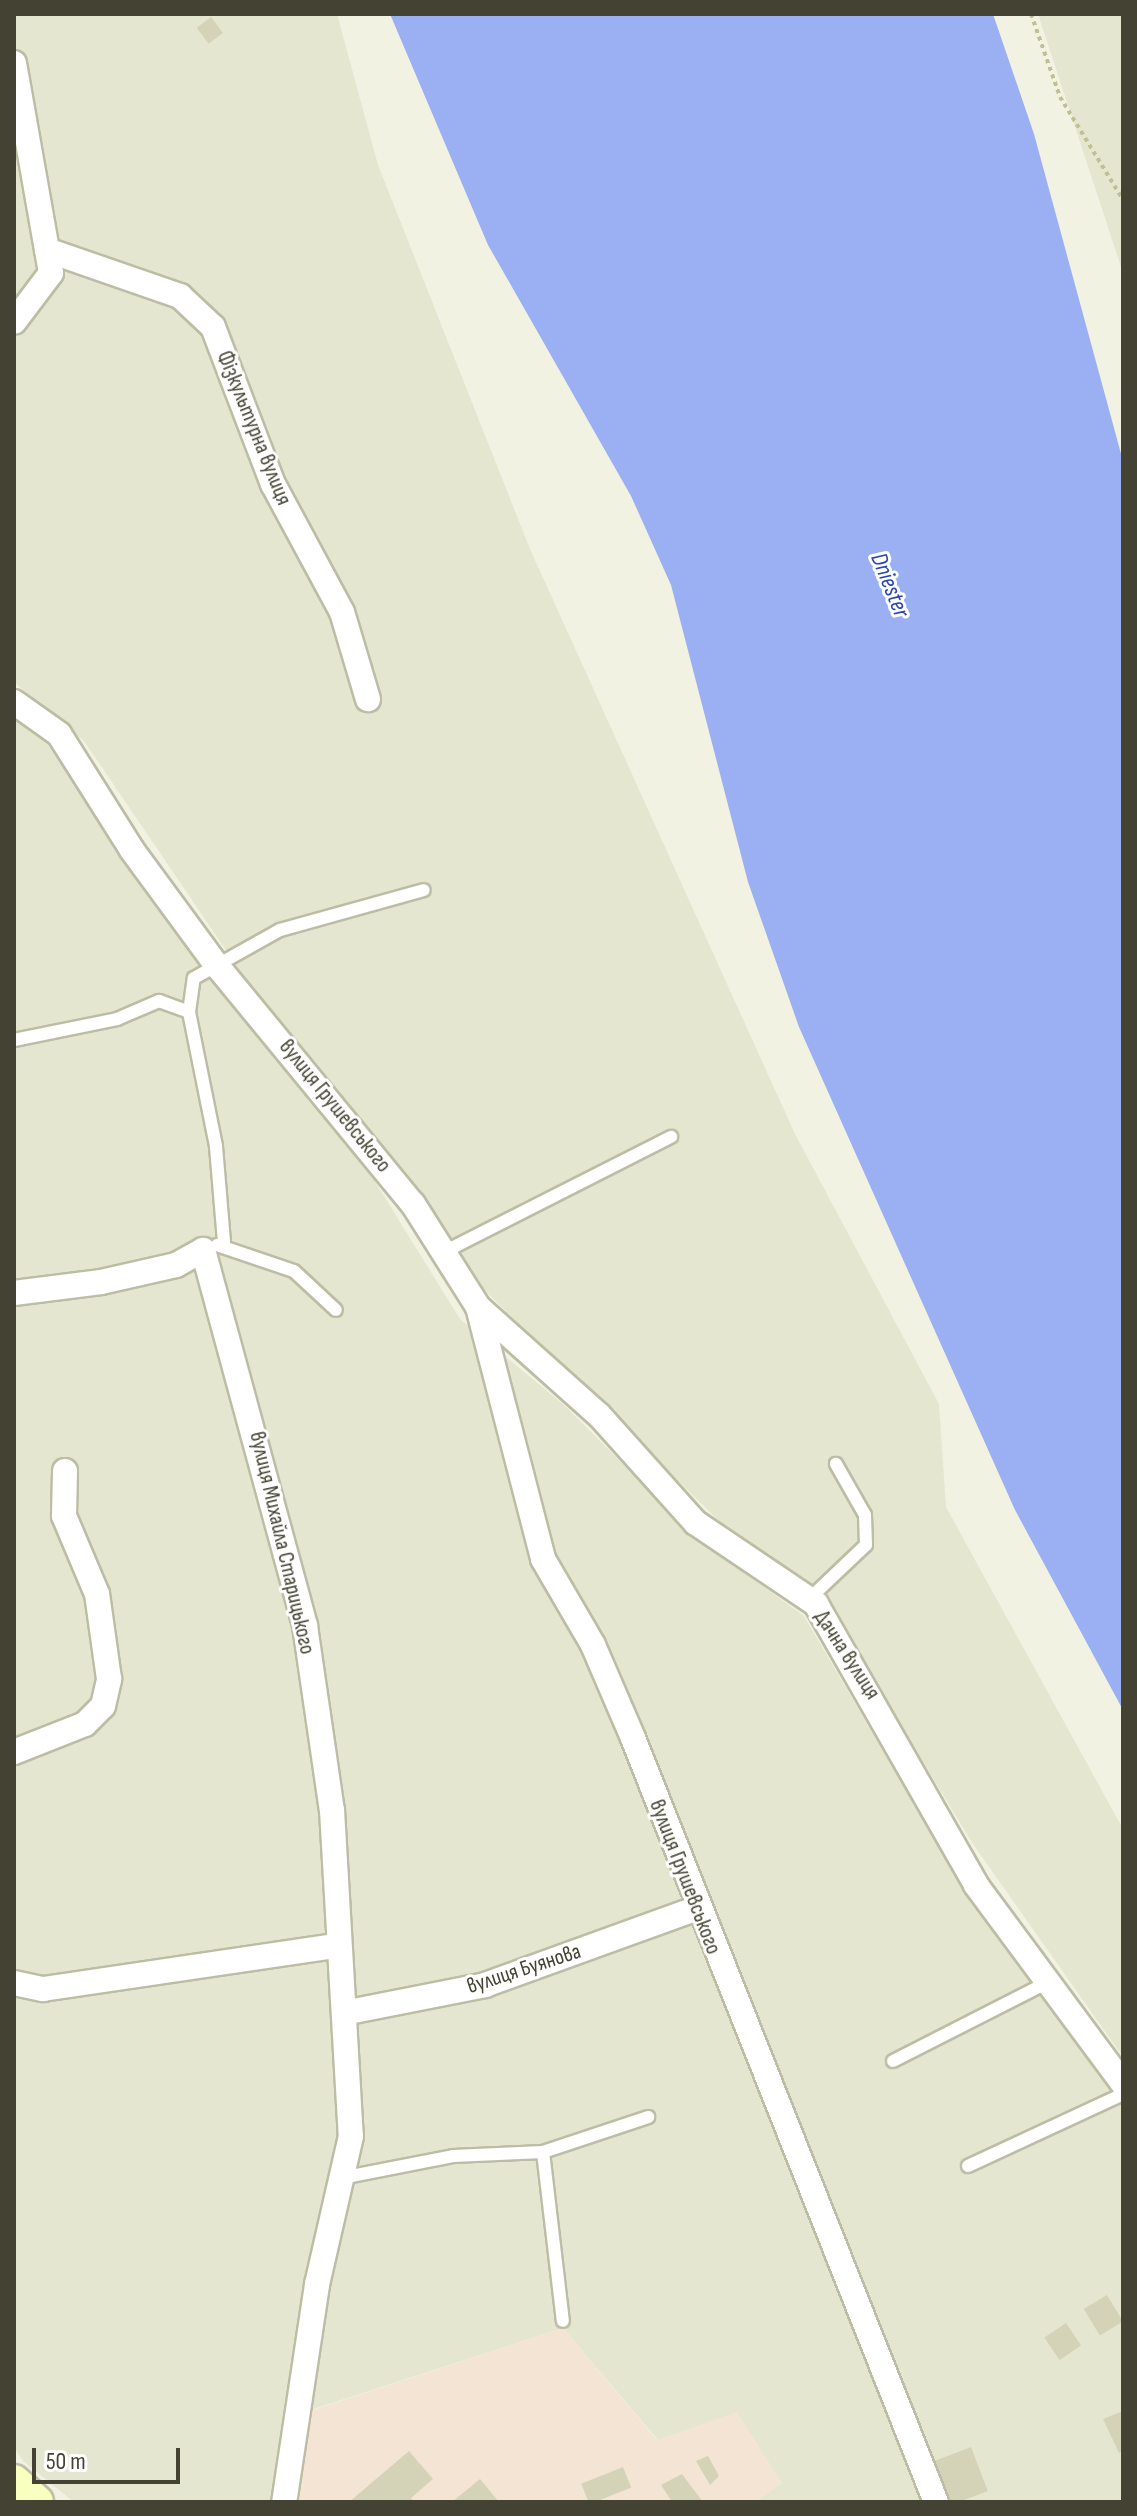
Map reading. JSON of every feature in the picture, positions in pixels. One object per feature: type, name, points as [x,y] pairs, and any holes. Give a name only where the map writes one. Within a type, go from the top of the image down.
[{"type":"main road","points":[[14,2481],[37,2502]]},
{"type":"street","points":[[14,63],[51,273],[14,322]]},
{"type":"street","name":"Фізкультурна вулиця","points":[[47,250],[180,296],[213,327],[273,484],[342,612],[368,699]]},
{"type":"street","name":"вулиця Грушевського","points":[[14,702],[59,734],[218,967],[413,1204],[441,1254],[478,1307],[543,1559],[628,1725],[695,1909],[936,2502]]},
{"type":"street","points":[[14,1293],[116,1279],[213,1246]]},
{"type":"street","name":"вулиця Михайла Старицького","points":[[213,1246],[305,1626],[332,1810],[334,1946],[349,2012],[351,2136],[284,2502]]},
{"type":"street","name":"Дачна вулиця","points":[[478,1307],[599,1415],[696,1523],[808,1600],[888,1719],[976,1885],[1123,2084]]},
{"type":"street","points":[[14,1752],[85,1724],[103,1706],[109,1679],[97,1594],[64,1516],[65,1471]]},
{"type":"street","name":"вулиця Буянова","points":[[349,2012],[485,1985],[695,1909]]},
{"type":"street","points":[[14,1983],[43,1989],[334,1946]]},
{"type":"lane","points":[[336,1310],[294,1271],[213,1246],[216,1146],[189,1012],[194,978],[280,930],[424,890]]},
{"type":"lane","points":[[14,1040],[117,1019],[159,1001],[189,1012]]},
{"type":"lane","points":[[441,1254],[671,1137]]},
{"type":"lane","points":[[808,1600],[866,1545],[865,1515],[836,1464]]},
{"type":"lane","points":[[893,2061],[1048,1982]]},
{"type":"lane","points":[[968,2166],[1123,2094]]},
{"type":"lane","points":[[341,2178],[453,2156],[543,2152],[648,2117]]},
{"type":"lane","points":[[543,2152],[563,2321]]},
{"type":"path","points":[[1031,14],[1060,97],[1123,200]]},
{"type":"shaded area","points":[[14,14],[337,14],[378,165],[530,549],[795,1134],[939,1404],[946,1507],[1123,1829],[1123,2057],[973,1844],[822,1596],[718,1520],[461,1267],[251,987],[84,741],[14,682]]},
{"type":"shaded area","points":[[1038,14],[1123,14],[1123,273]]},
{"type":"shaded area","points":[[14,716],[37,730],[227,992],[361,1159],[460,1319],[564,1405],[700,1541],[804,1616],[966,1893],[1123,2102],[1123,2502],[755,2502],[782,2483],[658,2440],[563,2328],[286,2418],[277,2502],[74,2502],[23,2461],[14,2447]]},
{"type":"shaded area","points":[[563,2328],[657,2440],[737,2412],[782,2483],[755,2502],[297,2502],[307,2412]]},
{"type":"water","name":"Dniester","points":[[390,14],[993,14],[1034,134],[1123,461],[1123,1710],[1015,1510],[799,1027],[748,882],[671,585],[631,496],[488,245]]},
{"type":"building","points":[[211,17],[223,33],[209,44],[197,28]]},
{"type":"building","points":[[1107,2295],[1123,2322],[1100,2335],[1084,2309]]},
{"type":"building","points":[[1066,2323],[1081,2345],[1060,2360],[1044,2338]]},
{"type":"building","points":[[1123,2411],[1123,2451],[1119,2453],[1103,2419]]},
{"type":"building","points":[[971,2447],[988,2491],[959,2502],[949,2502],[934,2461]]},
{"type":"building","points":[[409,2451],[433,2479],[411,2498],[414,2502],[349,2502]]},
{"type":"building","points":[[708,2456],[719,2476],[710,2485],[696,2461]]},
{"type":"building","points":[[623,2467],[631,2487],[589,2502],[581,2484]]},
{"type":"building","points":[[682,2474],[703,2502],[672,2502],[661,2485]]},
{"type":"building","points":[[480,2479],[499,2502],[452,2502]]}]
